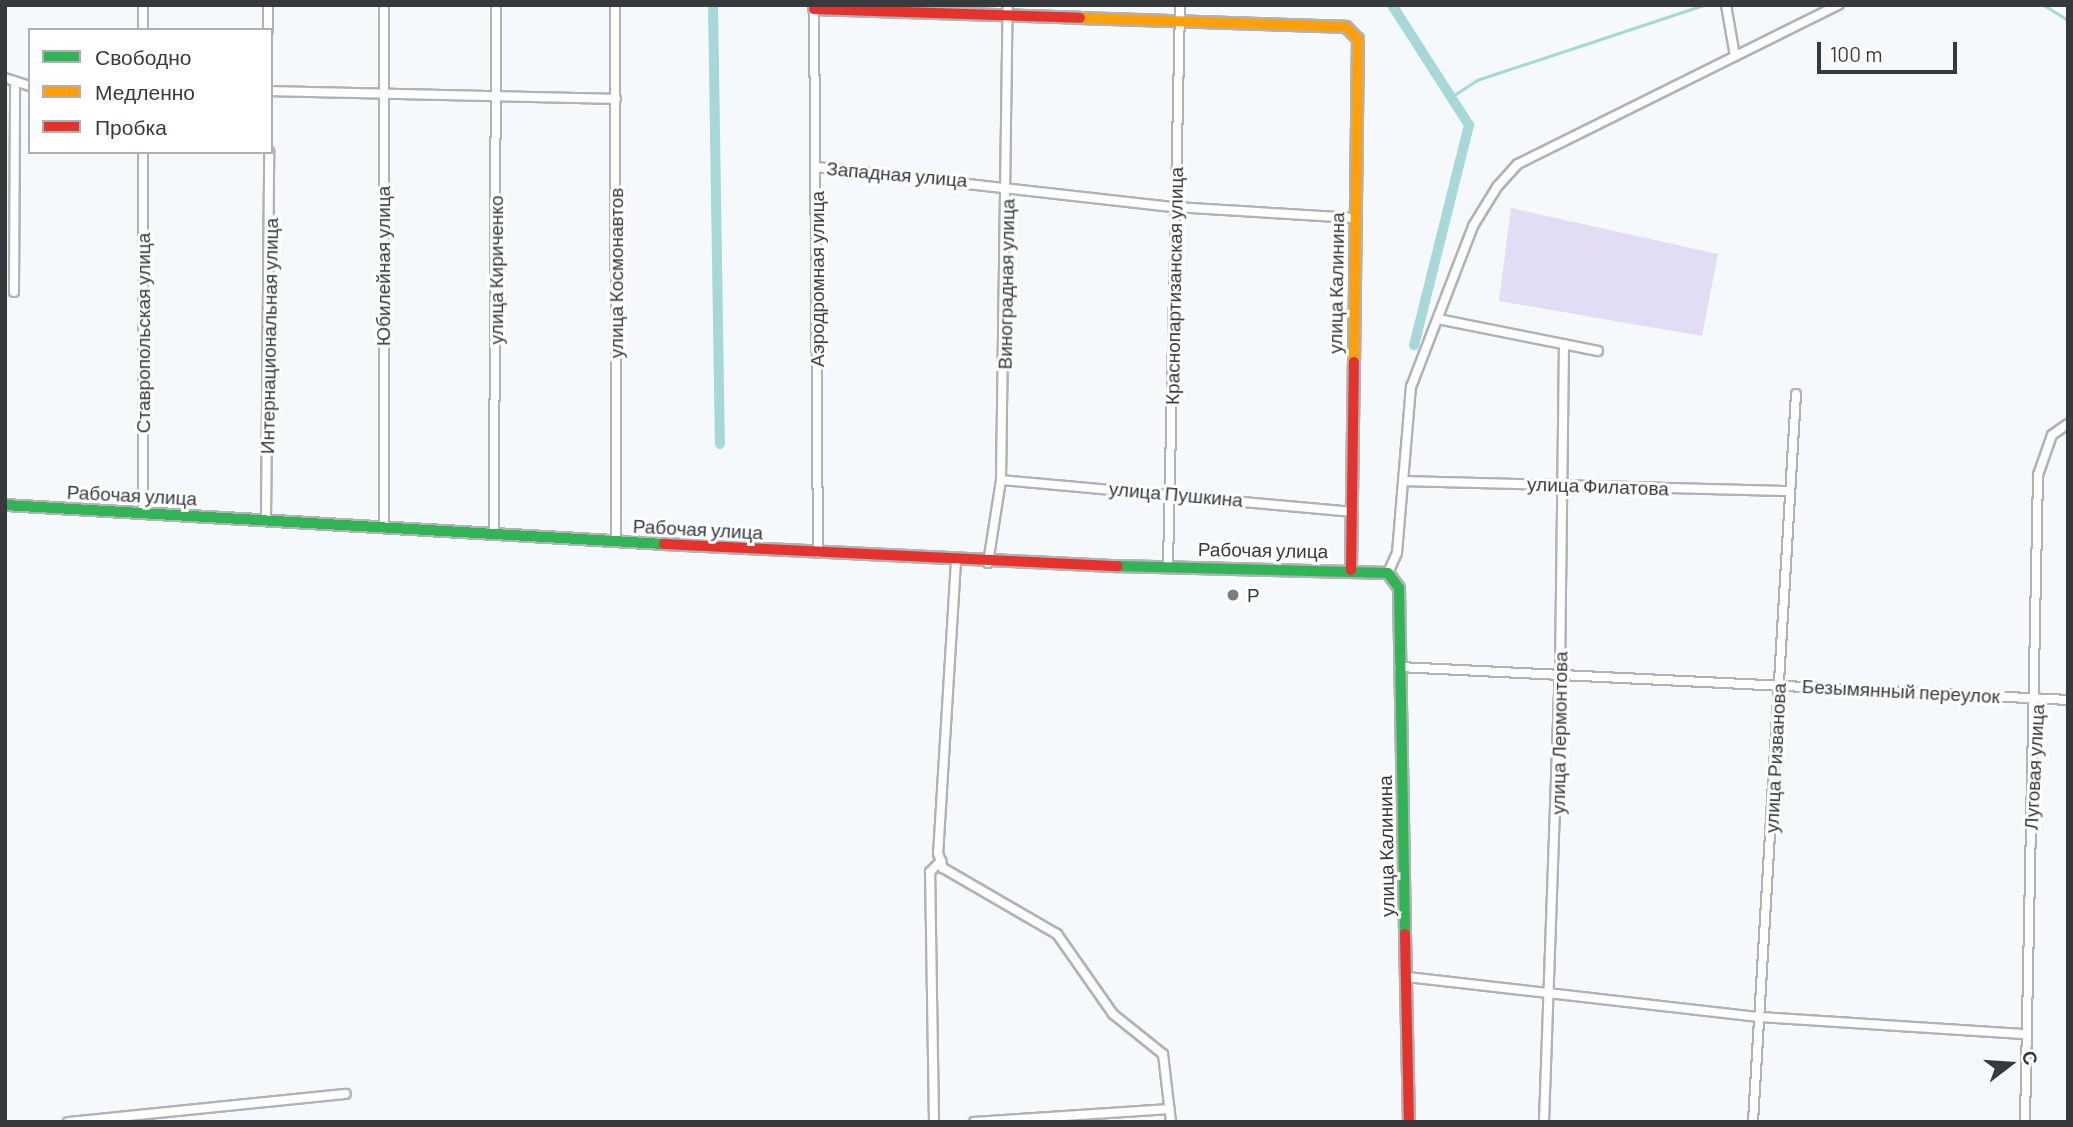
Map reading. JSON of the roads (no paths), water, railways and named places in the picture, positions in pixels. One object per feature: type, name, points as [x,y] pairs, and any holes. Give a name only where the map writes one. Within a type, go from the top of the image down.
[{"type":"street","points":[[143,5],[143,28]]},
{"type":"street","points":[[268,5],[268,28]]},
{"type":"street","name":"Юбилейная улица","points":[[383,5],[383,527]]},
{"type":"street","name":"улица Кириченко","points":[[494,534],[496,5]]},
{"type":"street","name":"улица Космонавтов","points":[[615,5],[616,541]]},
{"type":"street","name":"Краснопартизанская улица","points":[[1168,566],[1180,5]]},
{"type":"street","points":[[1726,5],[1735,56]]},
{"type":"street","points":[[1388,573],[1398,553],[1406,481],[1410,387],[1473,226],[1518,164],[1839,5]]},
{"type":"street","points":[[814,7],[1007,11],[1179,19]]},
{"type":"street","name":"Аэродромная улица","points":[[814,7],[818,553]]},
{"type":"street","name":"Виноградная улица","points":[[988,562],[1002,480],[1008,184],[1007,11]]},
{"type":"street","name":"улица Калинина","points":[[1179,19],[1346,27],[1358,39],[1351,570]]},
{"type":"street","points":[[5,78],[15,86],[28,86]]},
{"type":"street","points":[[14,292],[15,86]]},
{"type":"street","points":[[273,91],[616,99]]},
{"type":"street","name":"Ставропольская улица","points":[[142,154],[143,513]]},
{"type":"street","name":"Интернациональная улица","points":[[266,521],[269,154]]},
{"type":"street","name":"Западная улица","points":[[816,167],[1008,184],[1175,207],[1354,218]]},
{"type":"street","points":[[1438,319],[1598,351]]},
{"type":"street","name":"улица Лермонтова","points":[[1544,1122],[1552,989],[1560,672],[1563,344]]},
{"type":"street","name":"улица Ризванова","points":[[1753,1122],[1796,394]]},
{"type":"street","name":"Луговая улица","points":[[2025,1122],[2037,699],[2038,475],[2052,435],[2068,424]]},
{"type":"street","name":"улица Пушкина","points":[[1002,480],[1170,492],[1350,512]]},
{"type":"street","name":"улица Филатова","points":[[1406,481],[1790,491]]},
{"type":"street","name":"Рабочая улица","points":[[5,505],[956,561],[1388,573]]},
{"type":"street","points":[[934,1122],[930,872],[939,857],[956,561]]},
{"type":"street","name":"улица Калинина","points":[[1388,573],[1399,588],[1409,1122]]},
{"type":"street","name":"Безымянный переулок","points":[[1399,667],[1560,672],[2068,700]]},
{"type":"street","points":[[939,857],[1057,934],[1113,1014],[1163,1054],[1171,1122]]},
{"type":"street","points":[[1407,977],[1552,989],[1760,1017],[2026,1034]]},
{"type":"street","points":[[68,1122],[346,1094]]},
{"type":"street","points":[[974,1122],[1065,1119],[1170,1108]]},
{"type":"waterway","points":[[713,5],[720,444]]},
{"type":"waterway","points":[[1392,5],[1469,125],[1414,345]]},
{"type":"waterway","points":[[1451,97],[1477,80],[1704,5]]},
{"type":"waterway","points":[[2044,5],[2068,20]]},
{"type":"place","name":"Р","points":[[1233,595]]}]
